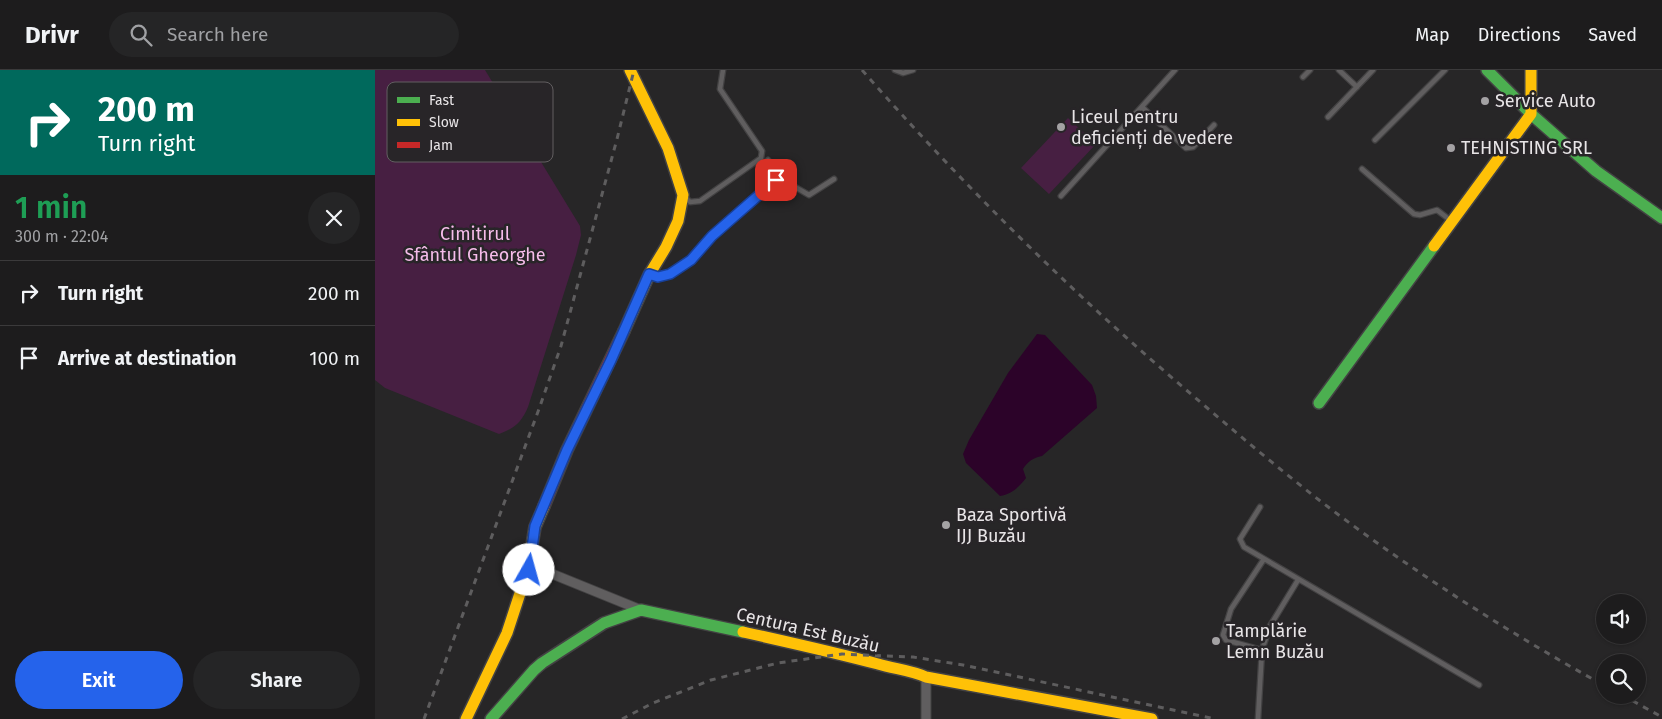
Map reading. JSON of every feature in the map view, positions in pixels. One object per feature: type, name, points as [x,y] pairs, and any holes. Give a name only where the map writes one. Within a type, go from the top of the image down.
[{"type":"street","points":[[465,719],[507,633],[529,570],[535,526],[567,450],[611,360],[649,274],[666,247],[678,221],[683,195],[668,148],[630,70]]},
{"type":"street","points":[[1487,70],[1531,114],[1595,171],[1662,218]]},
{"type":"street","points":[[1319,403],[1531,114],[1531,70]]},
{"type":"street","points":[[529,570],[545,571],[641,610]]},
{"type":"street","points":[[491,719],[542,663],[604,623],[641,610]]},
{"type":"street","name":"Centura Est Buzău","points":[[641,610],[842,654],[914,672],[926,677],[1152,719]]},
{"type":"street","points":[[926,677],[926,719]]},
{"type":"lane","points":[[723,70],[719,89],[783,180],[809,195],[834,179]]},
{"type":"lane","points":[[895,70],[903,73],[913,70]]},
{"type":"lane","points":[[1061,196],[1175,70]]},
{"type":"lane","points":[[1303,78],[1310,70]]},
{"type":"lane","points":[[1339,70],[1357,87]]},
{"type":"lane","points":[[1328,117],[1373,70]]},
{"type":"lane","points":[[1375,140],[1445,70]]},
{"type":"lane","points":[[1142,106],[1186,148],[1193,147],[1214,125]]},
{"type":"lane","points":[[683,195],[690,202],[700,201],[761,158],[763,151]]},
{"type":"lane","points":[[761,158],[769,160]]},
{"type":"lane","points":[[1362,169],[1414,214],[1420,215],[1437,210],[1451,221]]},
{"type":"lane","points":[[776,170],[776,180]]},
{"type":"lane","points":[[649,274],[658,277],[670,274],[691,260],[712,236],[776,180],[783,180]]},
{"type":"lane","points":[[1260,507],[1241,539],[1244,547],[1479,685]]},
{"type":"lane","points":[[1262,650],[1226,640],[1223,635],[1231,610],[1264,559]]},
{"type":"lane","points":[[1258,719],[1262,650],[1270,626],[1298,580]]},
{"type":"green space","name":"Cimitirul Sfântul Gheorghe","points":[[375,70],[485,70],[492,82],[387,82],[387,162],[541,162],[580,226],[581,235],[576,255],[528,407],[523,417],[509,430],[499,434],[385,388],[375,380]]},
{"type":"green space","points":[[1068,118],[1096,144],[1049,194],[1021,168]]},
{"type":"shaded area","points":[[1037,334],[1045,335],[1092,385],[1096,396],[1097,408],[1042,456],[1029,462],[1023,469],[1026,478],[1023,482],[1011,492],[1000,496],[966,463],[963,454],[969,440],[1008,373]]},
{"type":"railway","points":[[424,719],[561,346],[634,70]]},
{"type":"railway","points":[[862,70],[938,154],[1017,235],[1141,351],[1251,445],[1353,526],[1423,575],[1495,621],[1596,681]]},
{"type":"railway","points":[[622,719],[653,703],[711,680],[778,663],[842,654],[913,657],[963,665],[1215,719]]},
{"type":"railway","points":[[1638,704],[1662,717]]},
{"type":"traffic: fast","points":[[1487,70],[1531,114],[1596,171],[1662,218]]},
{"type":"traffic: fast","points":[[1319,403],[1434,246]]},
{"type":"traffic: fast","points":[[491,719],[542,663],[604,623],[641,610],[743,632]]},
{"type":"traffic: slow","points":[[624,331],[649,275],[666,247],[678,221],[683,195],[668,148],[630,70]]},
{"type":"traffic: slow","points":[[1434,246],[1531,114],[1531,70]]},
{"type":"traffic: slow","points":[[466,719],[507,633],[528,569],[535,527],[544,506]]},
{"type":"traffic: slow","points":[[743,632],[844,655],[926,677],[1152,719]]},
{"type":"traffic: jam","points":[[544,506],[567,450],[624,331]]},
{"type":"place","name":"Service Auto","points":[[1485,101]]},
{"type":"place","name":"Liceul pentru deficienți de vedere","points":[[1061,127]]},
{"type":"place","name":"TEHNISTING SRL","points":[[1451,148]]},
{"type":"place","name":"Baza Sportivă IJJ Buzău","points":[[946,525]]},
{"type":"place","name":"Tamplărie Lemn Buzău","points":[[1216,641]]},
{"type":"route","points":[[529,570],[535,526],[567,450],[611,360],[649,274],[658,277],[670,274],[691,260],[712,236],[776,180]]}]
